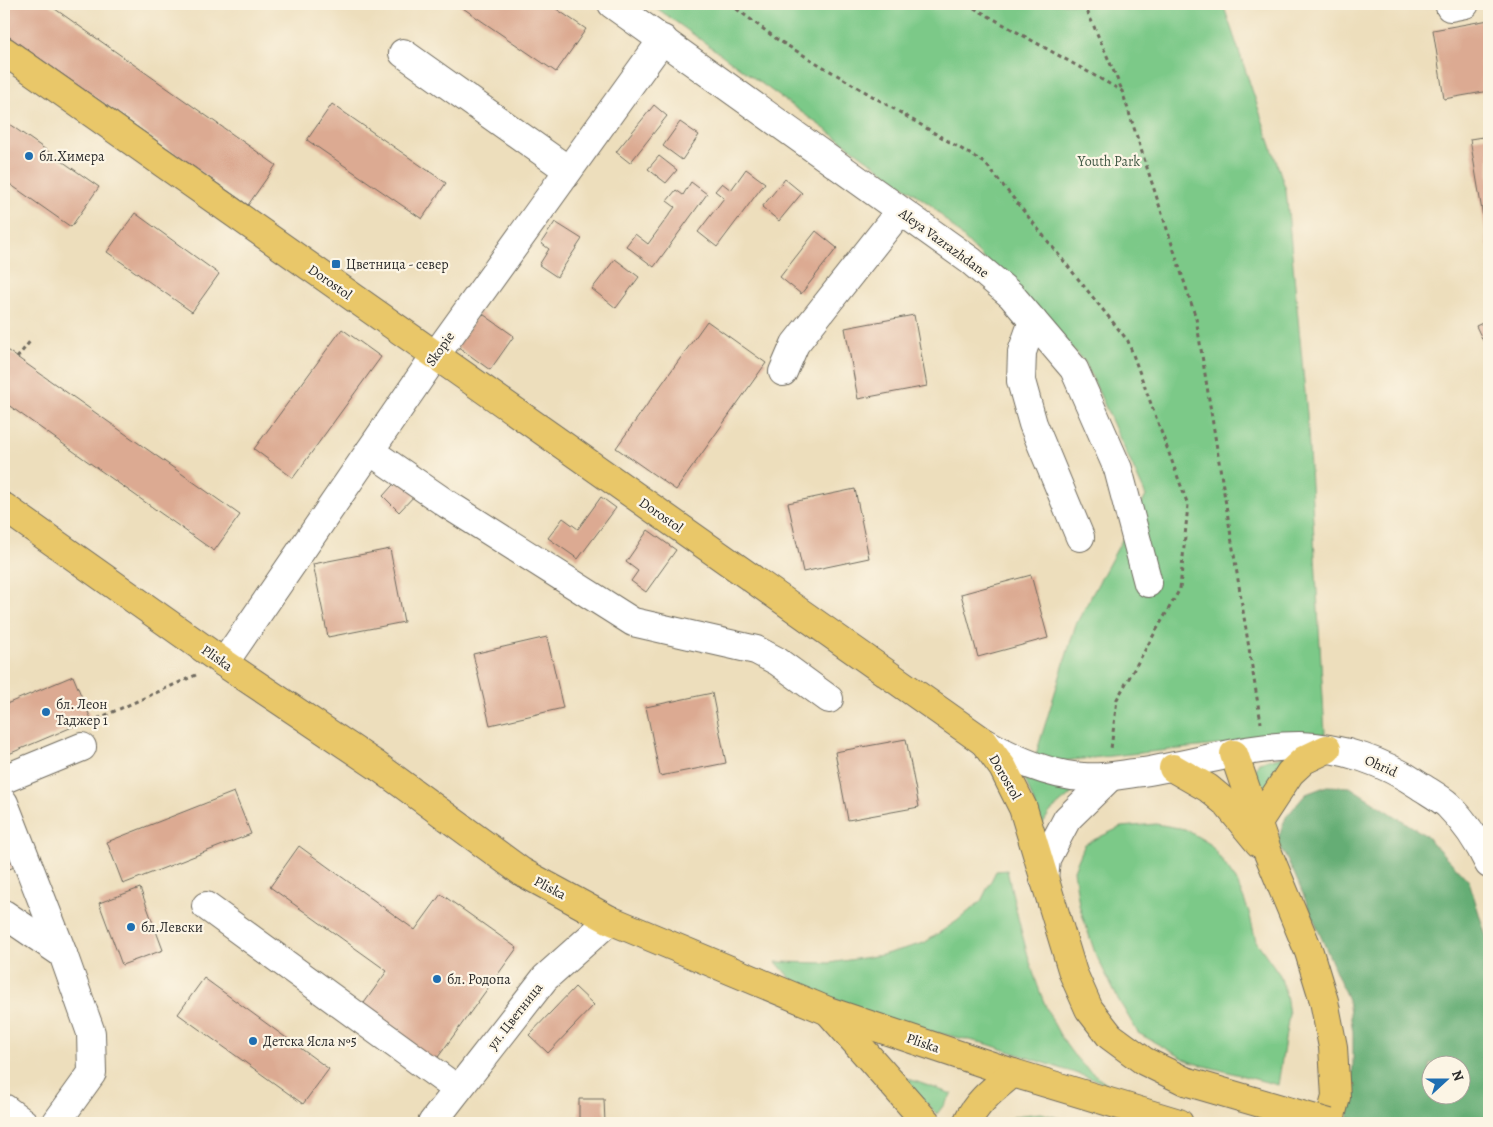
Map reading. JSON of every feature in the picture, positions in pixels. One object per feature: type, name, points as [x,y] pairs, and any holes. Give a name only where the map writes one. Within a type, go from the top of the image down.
[{"type":"main road","name":"Dorostol","points":[[4,51],[984,742],[1003,768],[1023,808],[1073,973],[1089,1009],[1110,1036],[1144,1061],[1185,1080],[1329,1123]]},
{"type":"main road","name":"Pliska","points":[[4,507],[224,663],[376,765],[522,872],[610,920],[828,1011],[1012,1073],[1176,1122]]},
{"type":"main road","points":[[1258,822],[1290,773],[1304,760],[1327,749]]},
{"type":"main road","points":[[1234,754],[1268,853],[1309,952],[1324,1001],[1333,1047],[1336,1097],[1329,1123]]},
{"type":"main road","points":[[1173,768],[1208,788],[1226,803],[1268,853]]},
{"type":"main road","points":[[828,1011],[927,1123]]},
{"type":"main road","points":[[967,1123],[970,1114],[986,1096],[1012,1073]]},
{"type":"street","name":"Aleya Vazrazhdane","points":[[612,4],[664,39],[900,211],[972,261],[1011,294],[1074,369],[1118,469],[1148,582]]},
{"type":"street","name":"Skopie","points":[[224,663],[435,356],[664,39]]},
{"type":"street","points":[[402,53],[568,170]]},
{"type":"street","points":[[783,372],[795,344],[900,211]]},
{"type":"street","points":[[1033,321],[1022,352],[1022,381],[1033,424],[1080,537]]},
{"type":"street","points":[[370,451],[447,504],[633,622],[756,650],[777,661],[829,699]]},
{"type":"street","points":[[4,779],[85,735]]},
{"type":"street","name":"Ohrid","points":[[984,742],[1002,752],[1045,770],[1082,777],[1110,777],[1173,768],[1234,754],[1299,746],[1327,749],[1368,758],[1409,778],[1447,805],[1480,845],[1489,864]]},
{"type":"street","points":[[1044,880],[1046,859],[1067,819],[1110,777]]},
{"type":"street","points":[[4,803],[63,954],[91,1033],[92,1072],[56,1123]]},
{"type":"street","points":[[206,906],[457,1090]]},
{"type":"street","points":[[4,914],[63,954]]},
{"type":"street","name":"ул. Цветница","points":[[432,1123],[545,978],[610,920]]},
{"type":"street","points":[[4,1108],[24,1123]]},
{"type":"path","points":[[730,4],[778,40],[984,164],[1128,341],[1188,505],[1180,589],[1117,699],[1109,765],[1110,777]]},
{"type":"path","points":[[968,4],[1122,91]]},
{"type":"path","points":[[1084,4],[1122,91],[1196,318],[1258,703]]},
{"type":"path","points":[[17,358],[31,340]]},
{"type":"path","points":[[85,735],[224,663]]},
{"type":"green space","name":"Youth Park","points":[[651,4],[1223,4],[1286,190],[1307,414],[1325,734],[1033,764],[1076,624],[1146,496],[1085,362],[932,206]]},
{"type":"green space","points":[[1295,753],[1263,797],[1255,769],[1259,762]]},
{"type":"green space","points":[[1024,776],[1068,788],[1074,792],[1050,812],[1042,825]]},
{"type":"green space","points":[[1327,786],[1350,787],[1425,835],[1469,881],[1489,946],[1489,1123],[1365,1123],[1348,1117],[1353,1066],[1353,1032],[1348,1000],[1294,873],[1277,841],[1286,817],[1306,794]]},
{"type":"green space","points":[[1156,824],[1185,829],[1210,844],[1236,880],[1249,912],[1256,941],[1280,975],[1286,995],[1289,1014],[1278,1085],[1190,1062],[1138,1033],[1118,999],[1095,953],[1079,905],[1074,870],[1085,844],[1121,827]]},
{"type":"green space","points":[[1007,870],[1033,972],[1054,1023],[1066,1045],[1081,1063],[1108,1084],[987,1044],[879,1020],[790,978],[776,962],[829,963],[882,955],[924,943],[957,921],[981,901],[996,871]]},
{"type":"green space","points":[[897,1075],[952,1094],[937,1114]]},
{"type":"green space","points":[[1041,1113],[1077,1123],[1009,1123],[1014,1116]]},
{"type":"building","points":[[4,4],[48,4],[276,165],[248,205],[4,33]]},
{"type":"building","points":[[457,4],[549,4],[586,29],[556,72]]},
{"type":"building","points":[[1489,20],[1489,91],[1444,99],[1433,30]]},
{"type":"building","points":[[332,104],[446,183],[422,219],[307,140]]},
{"type":"building","points":[[654,105],[667,116],[630,163],[616,152]]},
{"type":"building","points":[[680,122],[699,135],[682,160],[663,146]]},
{"type":"building","name":"бл.Химера","points":[[9,124],[99,187],[71,227],[4,180],[4,131]]},
{"type":"building","points":[[1489,136],[1489,247],[1488,247],[1470,139]]},
{"type":"building","points":[[659,156],[677,170],[666,183],[648,169]]},
{"type":"building","points":[[746,169],[765,183],[717,247],[698,232],[724,198],[715,191],[722,183],[731,190]]},
{"type":"building","points":[[785,179],[802,193],[779,221],[762,207]]},
{"type":"building","points":[[691,182],[707,194],[654,267],[626,246],[635,234],[648,244],[675,207],[667,201],[676,190],[683,195]]},
{"type":"building","points":[[135,213],[219,274],[192,312],[107,252]]},
{"type":"building","points":[[555,222],[582,239],[557,277],[539,265],[549,249],[541,243]]},
{"type":"building","points":[[816,231],[837,248],[801,294],[780,277]]},
{"type":"building","points":[[615,259],[639,277],[616,308],[592,289]]},
{"type":"building","points":[[480,312],[514,336],[490,370],[457,346]]},
{"type":"building","points":[[914,315],[927,386],[858,399],[845,328]]},
{"type":"building","points":[[1489,320],[1489,353],[1476,326]]},
{"type":"building","points":[[707,321],[766,363],[676,490],[616,448]]},
{"type":"building","points":[[342,329],[381,357],[293,478],[254,449]]},
{"type":"building","points":[[4,348],[240,515],[214,551],[4,402]]},
{"type":"building","points":[[400,477],[417,493],[399,512],[383,496]]},
{"type":"building","points":[[855,489],[869,558],[803,572],[788,503]]},
{"type":"building","points":[[601,497],[616,508],[578,559],[548,538],[563,518],[578,529]]},
{"type":"building","points":[[648,530],[676,550],[646,592],[631,581],[638,571],[626,562]]},
{"type":"building","points":[[390,549],[404,622],[328,637],[313,564]]},
{"type":"building","points":[[1031,575],[1048,638],[978,657],[961,594]]},
{"type":"building","points":[[547,637],[563,708],[490,725],[473,654]]},
{"type":"building","name":"бл. Леон Таджер 1","points":[[73,676],[91,719],[4,756],[4,705]]},
{"type":"building","points":[[712,693],[726,763],[660,776],[646,707]]},
{"type":"building","points":[[906,739],[919,807],[848,820],[835,752]]},
{"type":"building","points":[[234,792],[251,834],[123,884],[107,842]]},
{"type":"building","points":[[4,831],[17,866],[4,871]]},
{"type":"building","points":[[299,846],[415,930],[441,894],[517,948],[433,1064],[359,1010],[387,971],[270,887]]},
{"type":"building","name":"бл.Левски","points":[[140,888],[163,950],[122,965],[99,903]]},
{"type":"building","name":"Детска Ясла №5","points":[[204,978],[329,1069],[303,1104],[178,1014]]},
{"type":"building","points":[[575,987],[594,1005],[548,1053],[529,1035]]},
{"type":"building","points":[[579,1099],[604,1099],[605,1123],[579,1123]]},
{"type":"place","name":"бл.Химера","points":[[29,156]]},
{"type":"place","name":"Цветница - север","points":[[336,264]]},
{"type":"place","name":"бл. Леон Таджер 1","points":[[46,712]]},
{"type":"place","name":"бл.Левски","points":[[131,927]]},
{"type":"place","name":"бл. Родопа","points":[[437,979]]},
{"type":"place","name":"Детска Ясла №5","points":[[253,1041]]}]
